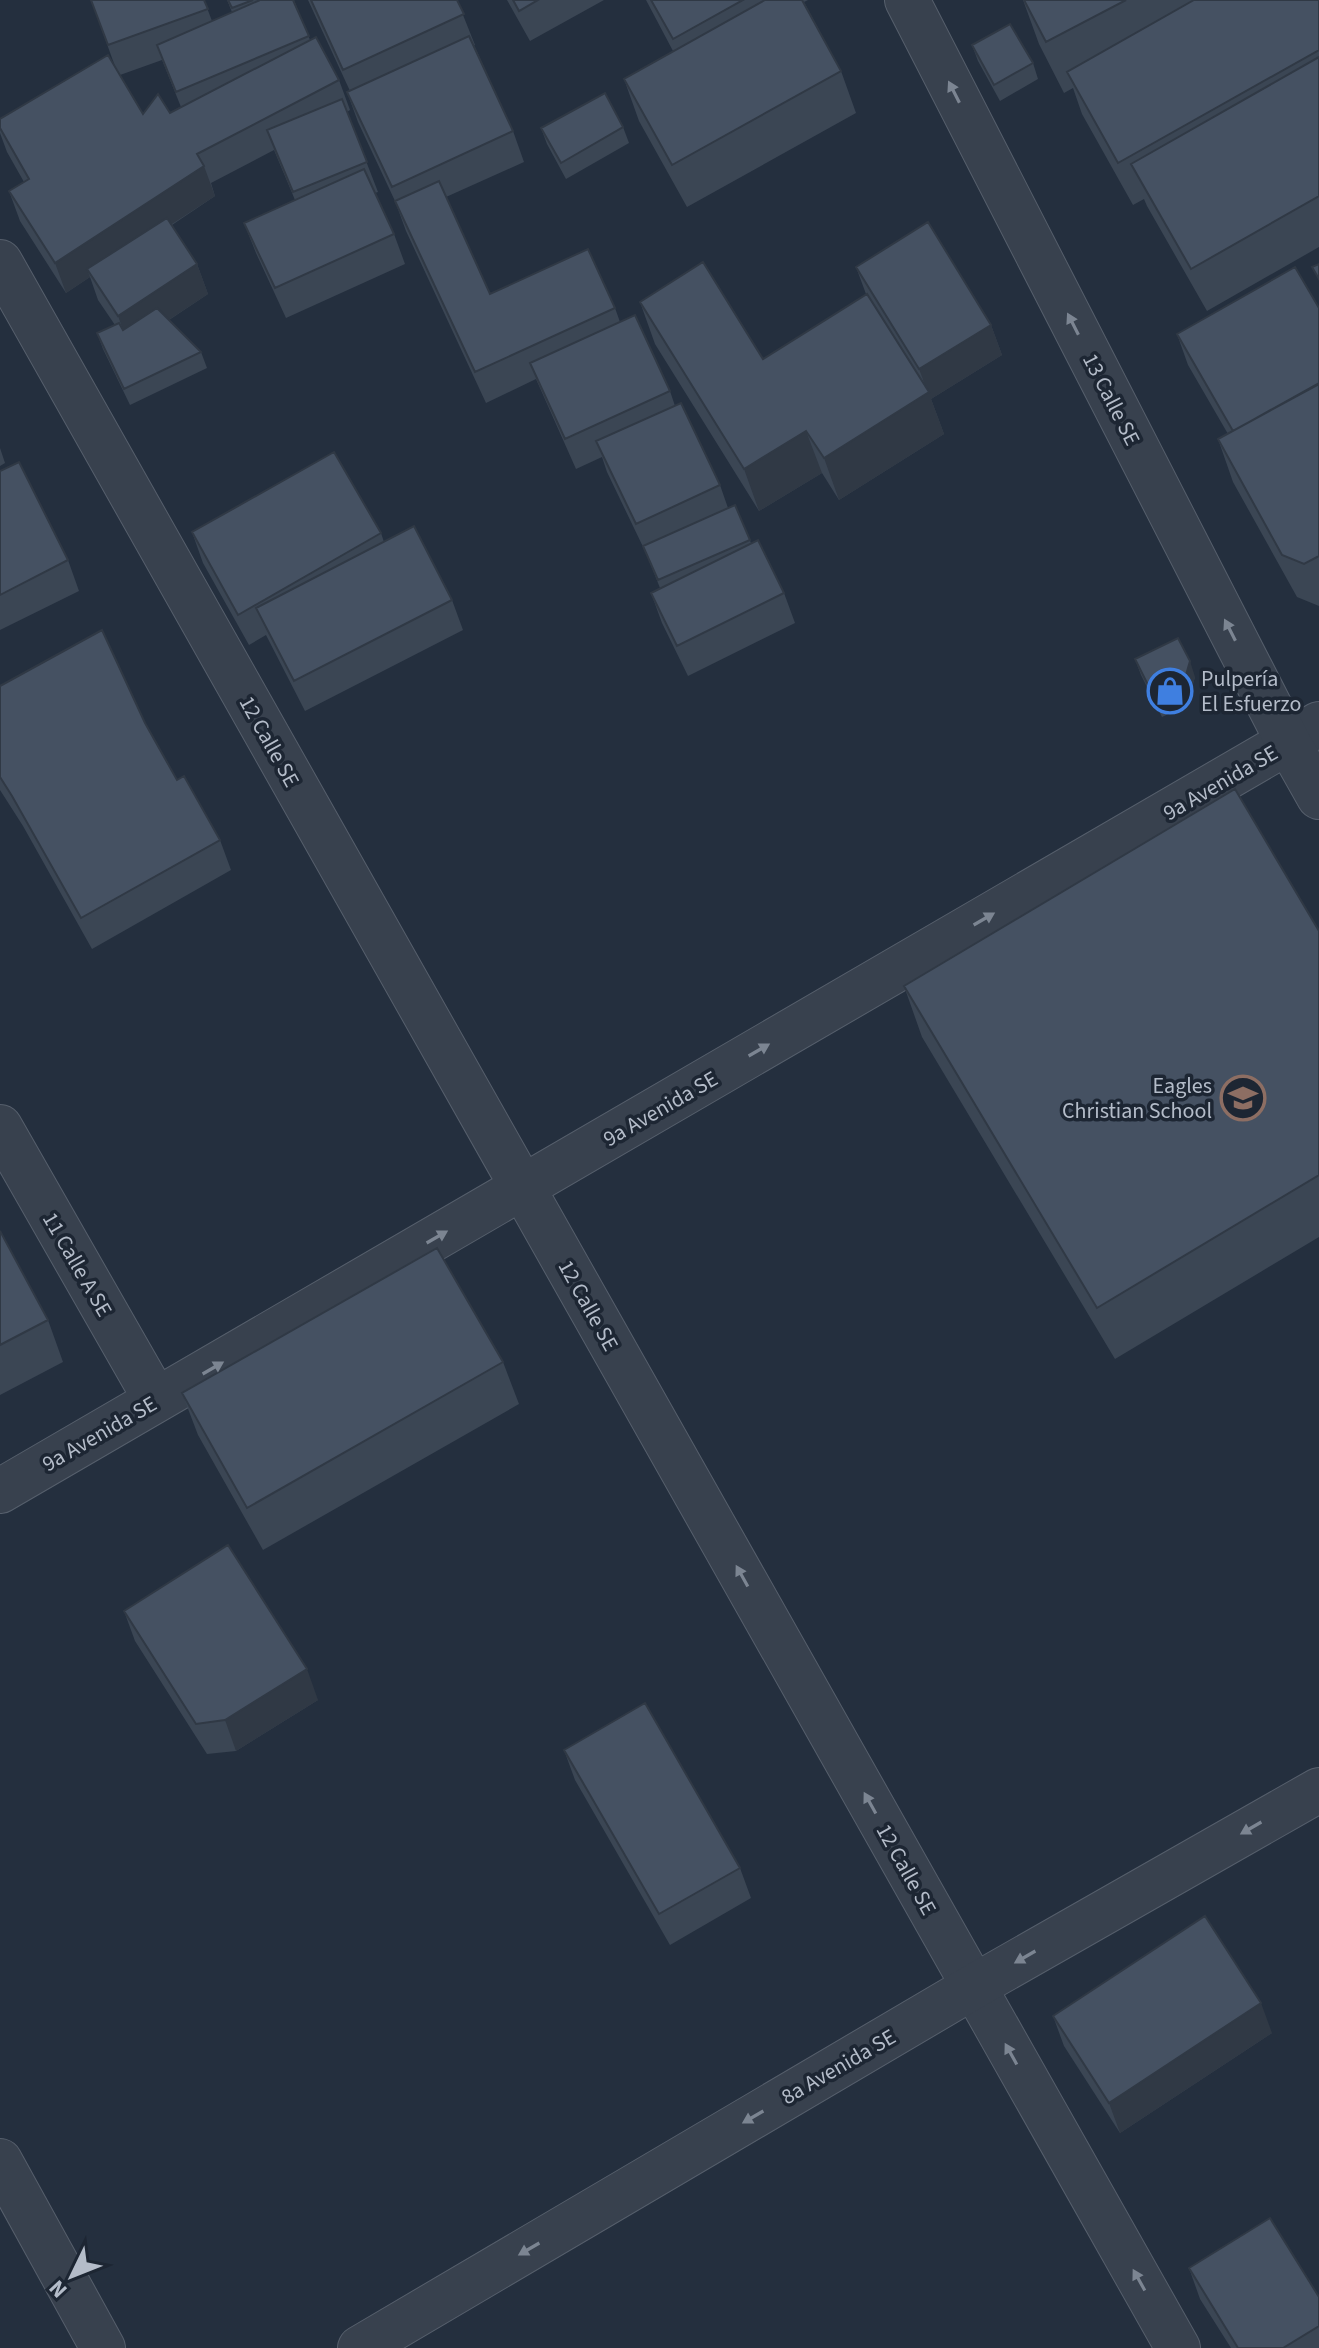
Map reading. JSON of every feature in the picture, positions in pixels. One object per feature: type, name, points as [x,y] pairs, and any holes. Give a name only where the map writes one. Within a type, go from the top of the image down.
[{"type":"street","name":"13 Calle SE","points":[[907,0],[1303,733],[1319,797]]},
{"type":"street","name":"12 Calle SE","points":[[0,262],[1178,2348]]},
{"type":"street","name":"9a Avenida SE","points":[[0,1491],[1303,733]]},
{"type":"street","name":"11 Calle A SE","points":[[0,1127],[156,1400]]},
{"type":"street","name":"8a Avenida SE","points":[[360,2348],[973,1987],[1319,1790]]},
{"type":"street","points":[[0,2161],[103,2348]]},
{"type":"building","points":[[91,0],[204,0],[208,9],[108,45]]},
{"type":"building","points":[[228,0],[253,0],[232,8]]},
{"type":"building","points":[[260,0],[293,0],[309,36],[176,92],[157,45]]},
{"type":"building","points":[[311,0],[457,0],[464,14],[343,70]]},
{"type":"building","points":[[513,0],[538,0],[519,11]]},
{"type":"building","points":[[651,0],[743,0],[673,39]]},
{"type":"building","points":[[765,0],[802,0],[841,71],[672,165],[624,79]]},
{"type":"building","points":[[1024,0],[1126,0],[1046,42]]},
{"type":"building","points":[[1194,0],[1319,0],[1319,50],[1118,163],[1067,72]]},
{"type":"building","points":[[1010,24],[1033,63],[994,85],[972,45]]},
{"type":"building","points":[[469,36],[513,131],[392,187],[347,92]]},
{"type":"building","points":[[316,37],[339,80],[197,154],[204,166],[55,263],[9,191],[29,179],[0,128],[0,119],[108,55],[143,114],[158,94],[170,113]]},
{"type":"building","points":[[1319,57],[1319,196],[1191,269],[1131,164]]},
{"type":"building","points":[[605,93],[623,127],[561,163],[541,128]]},
{"type":"building","points":[[342,99],[367,162],[293,192],[267,130]]},
{"type":"building","points":[[364,169],[394,234],[275,288],[244,223]]},
{"type":"building","points":[[439,181],[490,294],[588,249],[615,308],[475,372],[395,201]]},
{"type":"building","points":[[167,218],[197,264],[118,316],[87,269]]},
{"type":"building","points":[[928,222],[991,325],[919,369],[856,267]]},
{"type":"building","points":[[703,262],[763,359],[867,294],[929,392],[824,458],[806,431],[744,469],[640,302]]},
{"type":"building","points":[[1319,264],[1319,279],[1312,267]]},
{"type":"building","points":[[1295,267],[1319,308],[1319,383],[1233,431],[1177,334]]},
{"type":"building","points":[[157,308],[201,352],[124,389],[97,333],[119,323],[123,330]]},
{"type":"building","points":[[635,315],[670,391],[565,439],[530,363]]},
{"type":"building","points":[[1319,384],[1319,556],[1304,564],[1282,555],[1218,439]]},
{"type":"building","points":[[681,403],[720,485],[636,524],[596,441]]},
{"type":"building","points":[[334,452],[381,533],[238,615],[192,532]]},
{"type":"building","points":[[19,462],[68,560],[0,595],[0,471]]},
{"type":"building","points":[[735,505],[750,540],[658,580],[643,546]]},
{"type":"building","points":[[414,526],[452,600],[294,681],[256,608]]},
{"type":"building","points":[[758,540],[784,593],[677,646],[651,593]]},
{"type":"building","points":[[102,630],[145,723],[177,780],[184,776],[220,840],[81,918],[0,777],[0,686]]},
{"type":"building","points":[[1178,638],[1190,661],[1182,689],[1156,701],[1135,659]]},
{"type":"building","points":[[1235,789],[1319,931],[1319,1175],[1097,1308],[904,986]]},
{"type":"building","points":[[0,1231],[48,1320],[0,1345]]},
{"type":"building","points":[[437,1248],[503,1362],[247,1508],[182,1393]]},
{"type":"building","points":[[228,1545],[307,1669],[225,1720],[196,1724],[124,1611]]},
{"type":"building","points":[[645,1703],[740,1868],[659,1914],[564,1750]]},
{"type":"building","points":[[1205,1916],[1261,2003],[1109,2103],[1053,2016]]},
{"type":"building","points":[[1270,2218],[1319,2297],[1319,2326],[1283,2348],[1238,2348],[1189,2268]]},
{"type":"place","name":"Pulpería El Esfuerzo","points":[[1170,691]]},
{"type":"place","name":"Eagles Christian School","points":[[1243,1098]]}]
